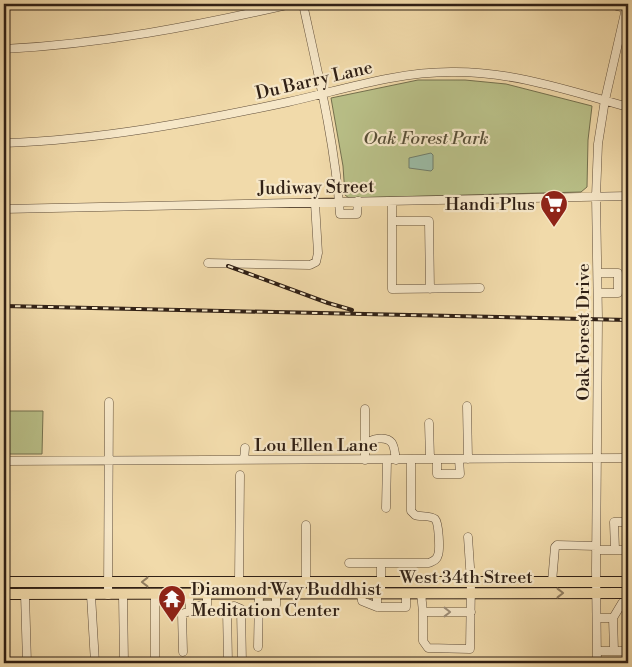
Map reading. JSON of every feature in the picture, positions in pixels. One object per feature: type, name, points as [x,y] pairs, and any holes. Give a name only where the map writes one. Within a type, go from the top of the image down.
[{"type":"main road","name":"West 34th Street","points":[[4,582],[628,582]]},
{"type":"main road","points":[[199,594],[200,582]]},
{"type":"main road","points":[[287,582],[288,594]]},
{"type":"main road","name":"West 34th Street","points":[[4,594],[234,594],[259,599],[276,594],[596,593],[625,598]]},
{"type":"street","points":[[4,49],[92,42],[147,34],[203,24],[291,4]]},
{"type":"street","points":[[304,4],[336,166],[341,215],[357,214],[358,201]]},
{"type":"street","points":[[609,4],[627,7]]},
{"type":"street","name":"Oak Forest Drive","points":[[597,663],[598,273],[596,196],[599,130],[627,7]]},
{"type":"street","name":"Du Barry Lane","points":[[4,143],[96,137],[231,114],[389,78],[450,72],[514,77],[628,107]]},
{"type":"street","name":"Judiway Street","points":[[4,209],[628,196]]},
{"type":"street","points":[[392,201],[392,290],[480,288]]},
{"type":"street","points":[[208,263],[310,265],[316,262],[318,253],[315,202]]},
{"type":"street","points":[[392,221],[429,221],[430,289]]},
{"type":"street","points":[[598,273],[618,273],[618,293],[598,293]]},
{"type":"street","points":[[108,595],[109,402]]},
{"type":"street","points":[[429,423],[433,474],[460,474],[464,459],[467,406]]},
{"type":"street","points":[[365,409],[365,460]]},
{"type":"street","points":[[365,444],[370,440],[389,441],[392,444],[396,460]]},
{"type":"street","points":[[244,448],[244,460]]},
{"type":"street","name":"Lou Ellen Lane","points":[[4,461],[628,458]]},
{"type":"street","points":[[386,508],[387,460]]},
{"type":"street","points":[[350,563],[429,563],[435,560],[438,555],[438,525],[436,520],[432,517],[415,515],[411,512],[411,460]]},
{"type":"street","points":[[239,582],[240,476]]},
{"type":"street","points":[[615,550],[614,522],[628,522]]},
{"type":"street","points":[[306,525],[306,582]]},
{"type":"street","points":[[421,593],[424,612],[423,641],[425,646],[428,648],[469,649],[471,582],[468,537]]},
{"type":"street","points":[[552,582],[555,547],[558,545],[628,550]]},
{"type":"street","points":[[377,607],[381,582],[381,563]]},
{"type":"street","points":[[361,593],[362,601],[377,607],[406,607],[406,593]]},
{"type":"street","points":[[26,594],[27,663]]},
{"type":"street","points":[[91,594],[95,663]]},
{"type":"street","points":[[155,594],[155,663]]},
{"type":"street","points":[[183,652],[182,614],[190,611],[190,606],[199,594],[207,605],[190,606]]},
{"type":"street","points":[[234,594],[237,606],[241,609],[242,663]]},
{"type":"street","points":[[123,595],[124,663]]},
{"type":"street","points":[[614,651],[613,618],[625,598]]},
{"type":"street","points":[[258,647],[259,599]]},
{"type":"street","points":[[228,663],[227,609],[237,606]]},
{"type":"street","points":[[424,612],[471,612]]},
{"type":"street","points":[[596,618],[613,618]]},
{"type":"street","points":[[597,651],[628,651]]},
{"type":"green space","name":"Oak Forest Park","points":[[418,80],[465,80],[506,84],[592,106],[588,140],[587,187],[581,192],[349,198],[345,195],[343,166],[331,98]]},
{"type":"green space","points":[[4,411],[43,411],[42,454],[4,454]]},
{"type":"shaded area","points":[[431,153],[433,155],[433,169],[431,171],[409,168],[409,158]]},
{"type":"railway","points":[[228,266],[352,310]]},
{"type":"railway","points":[[4,306],[628,320]]},
{"type":"place","name":"Handi Plus","points":[[554,228]]},
{"type":"place","name":"Diamond Way Buddhist Meditation Center","points":[[172,623]]}]
